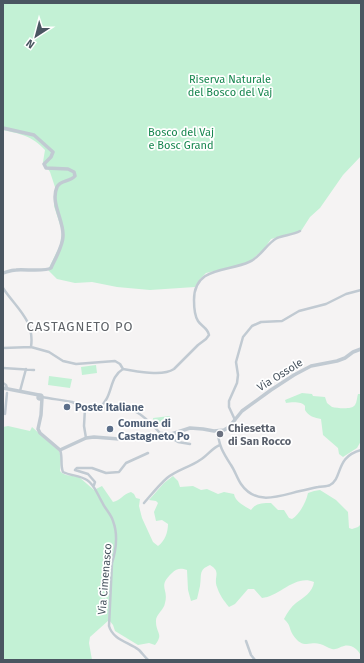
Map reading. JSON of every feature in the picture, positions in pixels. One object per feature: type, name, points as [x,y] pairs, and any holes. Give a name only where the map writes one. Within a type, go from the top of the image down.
[{"type":"street","points":[[3,128],[36,136],[53,152],[51,157],[44,164],[46,168],[68,169],[74,172],[75,176],[73,179],[60,183],[56,188],[56,201],[64,235],[51,268],[45,271],[37,269],[14,270],[3,274]]},
{"type":"street","points":[[3,348],[31,347],[49,352],[65,362],[83,364],[110,360],[120,364],[123,369],[142,372],[170,371],[174,369],[198,345],[206,340],[209,335],[208,330],[196,316],[194,298],[200,281],[211,272],[234,268],[249,263],[277,238],[292,235],[300,231]]},
{"type":"street","points":[[3,288],[29,323],[32,334],[31,347]]},
{"type":"street","points":[[235,420],[229,407],[229,401],[237,383],[238,375],[236,362],[243,337],[252,326],[261,322],[282,321],[299,311],[326,304],[346,294],[361,290]]},
{"type":"street","name":"Via Ossole","points":[[218,431],[229,427],[242,411],[271,390],[305,369],[312,366],[337,361],[361,348]]},
{"type":"street","points":[[3,368],[34,370]]},
{"type":"street","points":[[20,391],[26,369]]},
{"type":"street","points":[[100,408],[108,398],[115,376],[123,369]]},
{"type":"street","points":[[3,383],[6,385],[8,393],[5,414]]},
{"type":"street","points":[[7,388],[32,394],[40,398],[72,402],[85,408],[128,408],[136,410],[143,415],[160,433],[165,433],[167,436],[178,442],[190,444]]},
{"type":"street","points":[[3,393],[8,393]]},
{"type":"street","points":[[40,398],[42,404],[41,415],[37,427],[38,431],[60,450],[63,472],[87,480],[94,485]]},
{"type":"street","points":[[85,408],[84,426],[86,438]]},
{"type":"street","points":[[60,450],[86,438],[100,437],[119,439],[151,439],[167,436],[190,428],[218,431],[220,446],[224,456],[242,485],[255,496],[265,498],[333,484],[346,458],[351,453],[361,450]]},
{"type":"street","points":[[144,503],[167,478],[198,462],[215,447],[220,446]]},
{"type":"street","name":"Via Cimenasco","points":[[148,453],[126,463],[119,472],[106,473],[92,468],[77,468],[75,470],[88,474],[95,482],[94,485],[102,503],[114,521],[116,539],[115,554],[112,563],[110,630],[116,636],[139,650],[148,660]]},
{"type":"street","points":[[246,641],[251,655],[255,660]]},
{"type":"green space","name":"Bosco del Vaj e Bosc Grand","points":[[3,3],[361,3],[361,156],[343,175],[320,208],[310,217],[301,231],[271,239],[264,249],[249,262],[206,273],[195,287],[150,290],[117,287],[92,282],[75,283],[57,279],[48,270],[60,245],[62,231],[54,206],[55,187],[50,172],[43,162],[45,150],[26,136],[3,130]]},
{"type":"green space","points":[[96,365],[97,373],[82,375],[81,367]]},
{"type":"green space","points":[[49,376],[72,379],[70,388],[48,385]]},
{"type":"green space","points":[[302,393],[325,397],[327,403],[332,407],[344,408],[353,407],[358,394],[361,394],[361,441],[357,448],[343,457],[339,454],[338,448],[323,435],[321,419],[308,414],[305,410],[304,404],[293,402],[286,403],[285,400]]},
{"type":"green space","points":[[170,416],[170,423],[154,425],[153,418]]},
{"type":"green space","points":[[8,426],[30,431],[32,427],[59,451],[61,457],[60,471],[62,473],[79,477],[94,490],[102,486],[113,502],[128,493],[131,492],[134,494],[136,498],[140,499],[139,506],[142,518],[153,542],[158,546],[163,542],[166,536],[168,524],[162,520],[156,521],[154,512],[158,503],[156,501],[149,500],[164,483],[173,476],[178,481],[180,487],[193,486],[201,490],[207,489],[218,494],[224,492],[234,494],[238,502],[251,510],[260,504],[271,503],[278,510],[284,510],[289,518],[292,519],[302,508],[308,493],[320,490],[336,500],[348,512],[349,528],[352,529],[358,527],[361,524],[361,656],[360,653],[352,646],[342,646],[337,649],[330,649],[316,643],[303,644],[293,635],[288,623],[284,619],[292,606],[310,592],[314,582],[307,580],[300,581],[275,594],[262,598],[254,589],[248,589],[235,604],[229,607],[218,590],[216,583],[216,570],[210,565],[202,571],[197,599],[191,601],[188,590],[187,570],[177,569],[165,581],[164,588],[166,598],[163,608],[156,619],[159,638],[155,645],[149,643],[138,645],[115,631],[109,620],[90,637],[89,643],[92,660],[3,660],[3,427]]},
{"type":"place","name":"Poste Italiane","points":[[67,407]]},
{"type":"place","name":"Comune di Castagneto Po","points":[[110,429]]},
{"type":"place","name":"Chiesetta di San Rocco","points":[[220,434]]},
{"type":"district","name":"CASTAGNETO PO","points":[[80,326]]},
{"type":"park label","name":"Riserva Naturale del Bosco del Vaj","points":[[230,85]]}]
